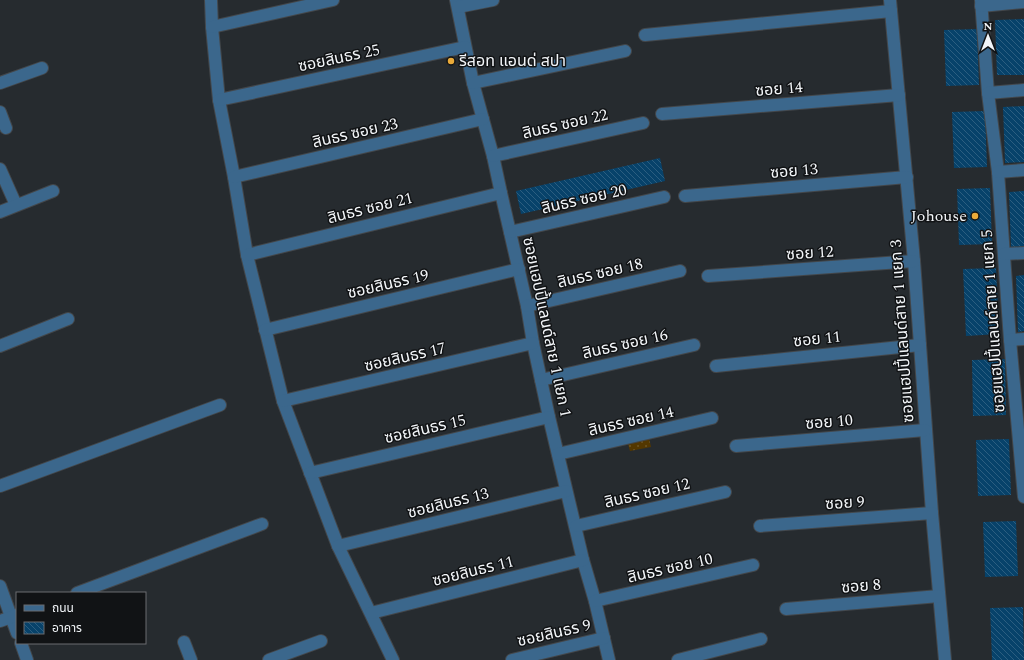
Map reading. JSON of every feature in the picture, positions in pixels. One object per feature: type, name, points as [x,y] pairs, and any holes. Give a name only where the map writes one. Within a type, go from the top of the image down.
[{"type":"street","points":[[211,0],[219,100],[247,254],[283,401],[338,546],[393,660]]},
{"type":"street","points":[[212,27],[333,0]]},
{"type":"street","points":[[457,4],[493,0]]},
{"type":"street","points":[[981,3],[1024,2]]},
{"type":"street","name":"ซอยแฮปปี้แลนด์สาย 1 แยก 5","points":[[981,3],[988,93],[998,172],[1010,340],[1020,421],[1024,497]]},
{"type":"street","name":"ซอยแฮปปี้แลนด์สาย 1 แยก 1","points":[[457,4],[473,83],[493,156],[519,269],[548,417],[576,526],[583,560],[596,601],[609,660]]},
{"type":"street","points":[[645,35],[891,6]]},
{"type":"street","name":"ซอยแฮปปี้แลนด์สาย 1 แยก 3","points":[[891,6],[914,262],[925,430],[945,660]]},
{"type":"street","name":"ซอยสินธร 25","points":[[219,100],[466,47]]},
{"type":"street","points":[[473,83],[625,51]]},
{"type":"street","points":[[0,83],[42,68]]},
{"type":"street","points":[[988,93],[1024,90]]},
{"type":"street","name":"ซอย 14","points":[[662,114],[899,95]]},
{"type":"street","points":[[0,112],[6,128]]},
{"type":"street","name":"สินธร ซอย 23","points":[[234,177],[482,119]]},
{"type":"street","name":"สินธร ซอย 22","points":[[493,156],[643,123]]},
{"type":"street","points":[[0,169],[16,205]]},
{"type":"street","points":[[998,172],[1024,170]]},
{"type":"street","name":"ซอย 13","points":[[685,196],[906,177]]},
{"type":"street","points":[[0,212],[53,191]]},
{"type":"street","name":"สินธร ซอย 21","points":[[247,254],[501,193]]},
{"type":"street","name":"สินธร ซอย 20","points":[[510,232],[664,197]]},
{"type":"street","points":[[1004,254],[1024,253]]},
{"type":"street","name":"ซอย 12","points":[[708,276],[914,262]]},
{"type":"street","name":"ซอยสินธร 19","points":[[265,330],[519,269]]},
{"type":"street","name":"สินธร ซอย 18","points":[[527,306],[680,271]]},
{"type":"street","points":[[0,346],[68,319]]},
{"type":"street","points":[[1010,340],[1024,339]]},
{"type":"street","name":"ซอยสินธร 17","points":[[283,401],[533,344]]},
{"type":"street","name":"ซอย 11","points":[[716,366],[920,344]]},
{"type":"street","name":"สินธร ซอย 16","points":[[541,380],[694,345]]},
{"type":"street","points":[[0,486],[220,405]]},
{"type":"street","name":"ซอยสินธร 15","points":[[310,472],[548,417]]},
{"type":"street","name":"สินธร ซอย 14","points":[[558,454],[712,418]]},
{"type":"street","name":"ซอย 10","points":[[736,446],[925,430]]},
{"type":"street","name":"ซอยสินธร 13","points":[[338,546],[566,491]]},
{"type":"street","name":"สินธร ซอย 12","points":[[576,526],[725,492]]},
{"type":"street","name":"ซอย 9","points":[[760,526],[932,513]]},
{"type":"street","points":[[80,592],[262,524]]},
{"type":"street","name":"ซอยสินธร 11","points":[[371,613],[583,560]]},
{"type":"street","name":"สินธร ซอย 10","points":[[596,601],[753,565]]},
{"type":"street","points":[[0,586],[9,618],[16,631]]},
{"type":"street","name":"ซอย 8","points":[[786,609],[939,596]]},
{"type":"street","name":"ซอยสินธร 9","points":[[512,660],[604,638]]},
{"type":"street","points":[[678,660],[761,639]]},
{"type":"street","points":[[269,660],[321,641]]},
{"type":"street","points":[[184,642],[191,660]]},
{"type":"street","points":[[21,644],[27,660]]},
{"type":"shaded area","points":[[649,438],[651,447],[630,451],[628,444]]},
{"type":"building","points":[[1024,19],[1024,75],[997,75],[995,20]]},
{"type":"building","points":[[977,29],[979,85],[946,86],[944,30]]},
{"type":"building","points":[[1024,106],[1024,162],[1005,163],[1003,107]]},
{"type":"building","points":[[985,111],[987,167],[954,168],[952,112]]},
{"type":"building","points":[[660,158],[665,181],[521,214],[516,191]]},
{"type":"building","name":"Johouse","points":[[990,188],[992,244],[959,245],[957,189]]},
{"type":"building","points":[[1024,191],[1024,247],[1011,248],[1009,192]]},
{"type":"building","points":[[996,268],[999,334],[966,336],[963,269]]},
{"type":"building","points":[[1024,275],[1024,331],[1018,332],[1016,276]]},
{"type":"building","points":[[1005,359],[1006,415],[973,416],[972,360]]},
{"type":"building","points":[[1009,439],[1011,495],[978,496],[976,440]]},
{"type":"building","points":[[1016,521],[1018,576],[985,577],[983,522]]},
{"type":"building","points":[[1023,607],[1024,660],[992,660],[990,608]]},
{"type":"place","name":"รีสอท แอนด่ สปา","points":[[451,61]]},
{"type":"place","name":"Johouse","points":[[975,216]]}]
